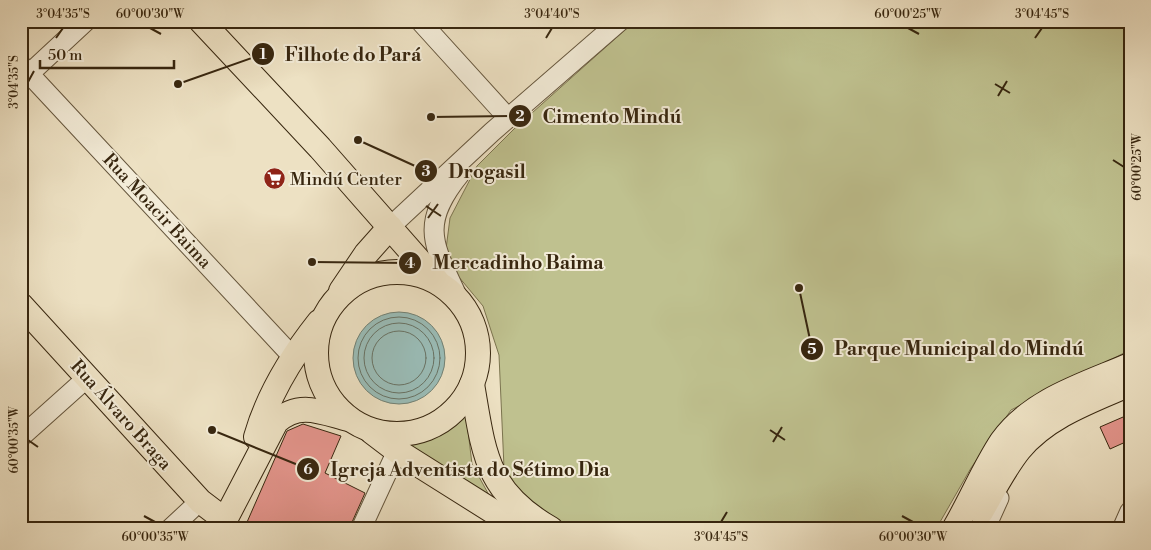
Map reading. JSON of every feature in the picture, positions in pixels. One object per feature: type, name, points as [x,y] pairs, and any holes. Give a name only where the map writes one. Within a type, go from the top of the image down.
[{"type":"main road","points":[[201,21],[438,282],[459,300],[469,314],[475,331],[478,349],[477,367],[472,384],[462,402],[448,417],[430,428],[411,434],[390,434],[371,431]]},
{"type":"main road","points":[[242,484],[260,424],[293,357],[331,307],[366,254],[390,227]]},
{"type":"main road","points":[[348,419],[334,405],[323,389],[317,371],[318,333],[331,307],[350,287],[366,278],[384,273],[402,272],[421,275],[438,282]]},
{"type":"main road","name":"Rua Álvaro Braga","points":[[21,305],[223,524]]},
{"type":"main road","points":[[954,529],[990,461],[1003,440],[1017,424],[1054,399],[1130,366]]},
{"type":"main road","points":[[472,384],[484,450],[491,470],[499,513]]},
{"type":"main road","points":[[972,529],[1020,449],[1036,433],[1055,419],[1130,384]]},
{"type":"main road","points":[[223,524],[242,484],[276,422],[285,414],[296,409],[306,409],[348,419],[371,431],[397,451],[499,513],[521,529]]},
{"type":"main road","points":[[499,513],[519,509],[551,529]]},
{"type":"street","points":[[25,69],[86,21]]},
{"type":"street","points":[[420,21],[508,118]]},
{"type":"street","points":[[390,227],[492,132],[620,21]]},
{"type":"street","name":"Rua Moacir Baima","points":[[25,69],[293,357]]},
{"type":"street","points":[[459,300],[434,242],[433,226],[438,205],[492,132]]},
{"type":"street","points":[[21,437],[88,377]]},
{"type":"street","points":[[985,529],[1020,449],[1017,424]]},
{"type":"street","points":[[361,529],[397,451]]},
{"type":"street","points":[[170,529],[200,501]]},
{"type":"street","points":[[1122,529],[1130,511]]},
{"type":"green space","points":[[635,21],[1130,21],[1130,350],[1011,410],[971,468],[936,529],[552,529],[505,490],[499,355],[483,306],[453,270],[446,249],[450,218],[477,166],[514,129]]},
{"type":"green space","points":[[465,406],[472,464],[495,506],[391,442],[427,439],[444,428]]},
{"type":"water","points":[[399,312],[417,315],[432,325],[442,340],[445,358],[442,376],[432,391],[417,401],[399,404],[381,401],[366,391],[356,376],[353,358],[356,340],[366,325],[381,315]]},
{"type":"building","points":[[1130,414],[1130,440],[1110,449],[1100,427]]},
{"type":"building","points":[[303,424],[341,436],[325,473],[365,493],[349,529],[244,529],[287,431]]},
{"type":"place","name":"Filhote do Pará","points":[[178,84]]},
{"type":"place","name":"Cimento Mindú","points":[[431,117]]},
{"type":"place","name":"Drogasil","points":[[358,140]]},
{"type":"place","name":"Mindú Center","points":[[274,179]]},
{"type":"place","name":"Mercadinho Baima","points":[[312,262]]},
{"type":"place","name":"Parque Municipal do Mindú","points":[[799,288]]},
{"type":"place","name":"Igreja Adventista do Sétimo Dia","points":[[212,430]]}]
